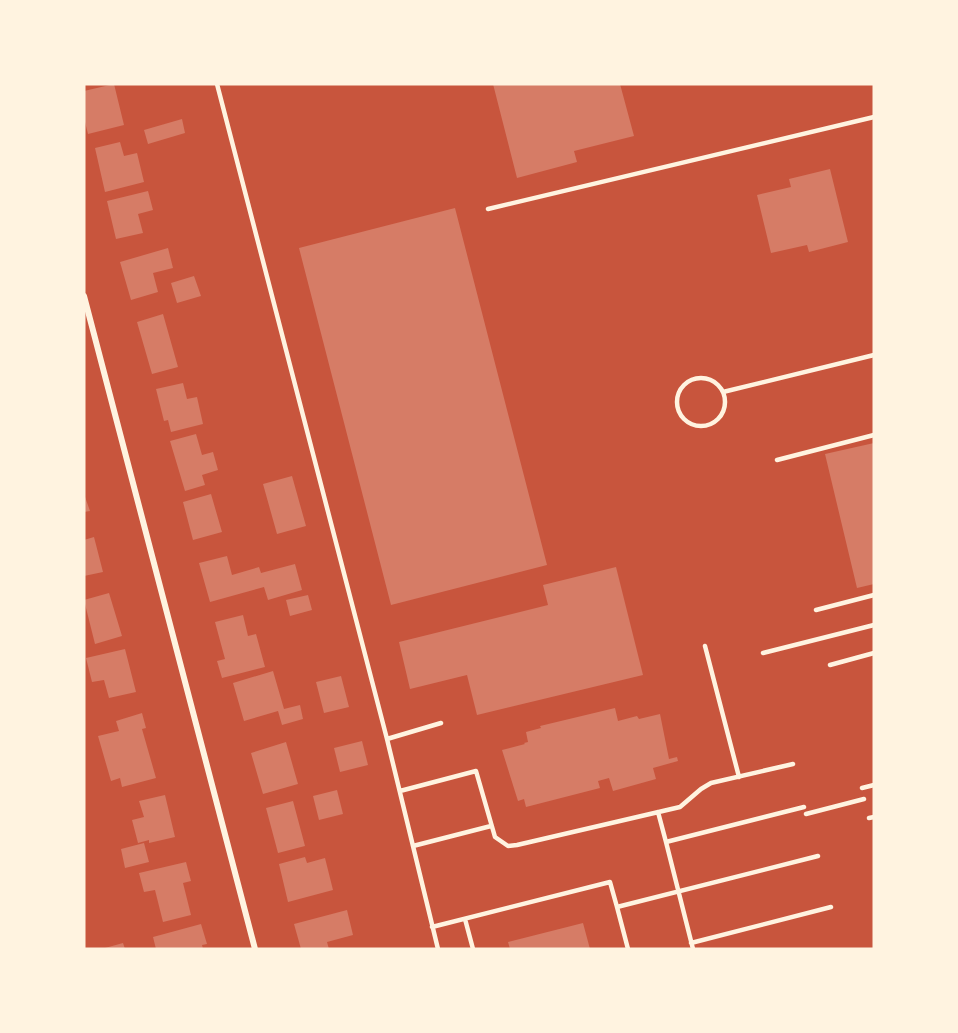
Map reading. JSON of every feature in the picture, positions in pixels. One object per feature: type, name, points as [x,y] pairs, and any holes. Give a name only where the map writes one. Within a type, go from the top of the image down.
[{"type":"street","points":[[84,296],[255,949]]},
{"type":"lane","points":[[217,84],[387,739],[438,949]]},
{"type":"lane","points":[[488,209],[874,117]]},
{"type":"lane","points":[[723,392],[874,355]]},
{"type":"lane","points":[[695,378],[711,380],[723,392],[724,407],[721,414],[710,424],[703,426],[688,422],[678,411],[676,402],[681,387],[695,378]]},
{"type":"lane","points":[[777,460],[874,435]]},
{"type":"lane","points":[[816,610],[874,595]]},
{"type":"lane","points":[[764,653],[874,625]]},
{"type":"lane","points":[[705,646],[739,777]]},
{"type":"lane","points":[[830,665],[874,653]]},
{"type":"lane","points":[[387,739],[441,723]]},
{"type":"lane","points":[[400,791],[476,771],[495,837],[508,846],[680,807],[711,783],[793,764]]},
{"type":"lane","points":[[862,788],[874,784]]},
{"type":"lane","points":[[806,814],[864,799]]},
{"type":"lane","points":[[666,842],[804,807]]},
{"type":"lane","points":[[658,812],[693,949]]},
{"type":"lane","points":[[413,846],[491,826]]},
{"type":"lane","points":[[617,907],[818,856]]},
{"type":"lane","points":[[432,927],[610,882],[628,949]]},
{"type":"lane","points":[[691,943],[831,907]]},
{"type":"lane","points":[[465,919],[473,949]]},
{"type":"building","points":[[114,84],[124,125],[88,134],[84,118],[84,91]]},
{"type":"building","points":[[493,84],[620,84],[634,136],[574,151],[577,162],[517,178]]},
{"type":"building","points":[[182,119],[185,133],[148,144],[144,130]]},
{"type":"building","points":[[120,142],[124,156],[137,153],[144,182],[105,192],[95,148]]},
{"type":"building","points":[[830,169],[848,242],[809,252],[807,245],[771,253],[757,195],[791,187],[789,179]]},
{"type":"building","points":[[148,191],[153,210],[138,214],[143,233],[116,239],[107,201]]},
{"type":"building","points":[[455,208],[547,565],[391,605],[299,248]]},
{"type":"building","points":[[168,248],[173,268],[153,273],[158,292],[131,300],[120,262]]},
{"type":"building","points":[[194,276],[201,296],[177,303],[171,283]]},
{"type":"building","points":[[163,314],[178,367],[152,374],[137,322]]},
{"type":"building","points":[[183,383],[187,399],[197,397],[203,424],[171,432],[168,420],[164,421],[156,389]]},
{"type":"building","points":[[196,434],[202,455],[213,452],[218,470],[202,475],[205,485],[185,491],[170,441]]},
{"type":"building","points":[[874,443],[874,584],[857,588],[825,454]]},
{"type":"building","points":[[292,476],[306,526],[277,534],[263,484]]},
{"type":"building","points":[[84,494],[90,511],[84,512]]},
{"type":"building","points":[[211,494],[222,532],[193,540],[183,502]]},
{"type":"building","points":[[94,537],[103,572],[84,576],[84,540]]},
{"type":"building","points":[[227,556],[232,575],[259,567],[261,573],[295,564],[302,590],[268,600],[264,587],[210,602],[199,563]]},
{"type":"building","points":[[616,567],[643,675],[477,715],[467,675],[410,689],[399,642],[548,605],[543,585]]},
{"type":"building","points":[[109,593],[122,636],[95,644],[84,600]]},
{"type":"building","points":[[308,595],[312,610],[290,616],[286,600]]},
{"type":"building","points":[[243,615],[248,636],[256,634],[265,667],[222,678],[217,661],[225,659],[215,622]]},
{"type":"building","points":[[125,649],[136,692],[109,698],[104,680],[92,682],[86,658]]},
{"type":"building","points":[[273,671],[284,709],[300,705],[303,719],[282,725],[278,711],[244,721],[233,683]]},
{"type":"building","points":[[341,676],[349,707],[324,713],[316,682]]},
{"type":"building","points":[[615,708],[618,721],[637,716],[639,719],[660,714],[669,759],[677,757],[678,761],[653,768],[656,779],[613,791],[609,778],[598,781],[600,788],[526,807],[524,799],[518,801],[502,750],[525,744],[528,742],[526,732],[541,728],[540,726]]},
{"type":"building","points":[[142,713],[146,728],[142,729],[156,778],[122,787],[120,778],[111,781],[98,736],[119,731],[116,721]]},
{"type":"building","points":[[362,741],[368,765],[340,772],[334,748]]},
{"type":"building","points":[[286,742],[298,784],[263,794],[251,753]]},
{"type":"building","points":[[337,790],[343,814],[319,820],[313,796]]},
{"type":"building","points":[[165,795],[175,837],[138,843],[132,820],[144,817],[139,801]]},
{"type":"building","points":[[293,801],[305,846],[278,853],[266,808]]},
{"type":"building","points":[[144,843],[149,862],[125,868],[121,849]]},
{"type":"building","points":[[305,857],[307,863],[325,858],[333,890],[288,902],[279,864]]},
{"type":"building","points":[[186,862],[191,881],[183,883],[191,915],[163,922],[155,890],[144,892],[139,873]]},
{"type":"building","points":[[347,910],[353,935],[327,942],[329,949],[301,949],[294,924]]},
{"type":"building","points":[[583,923],[590,949],[510,949],[508,942]]},
{"type":"building","points":[[201,924],[207,944],[202,945],[203,949],[156,949],[153,937]]},
{"type":"building","points":[[123,943],[125,949],[105,949],[105,948]]}]
